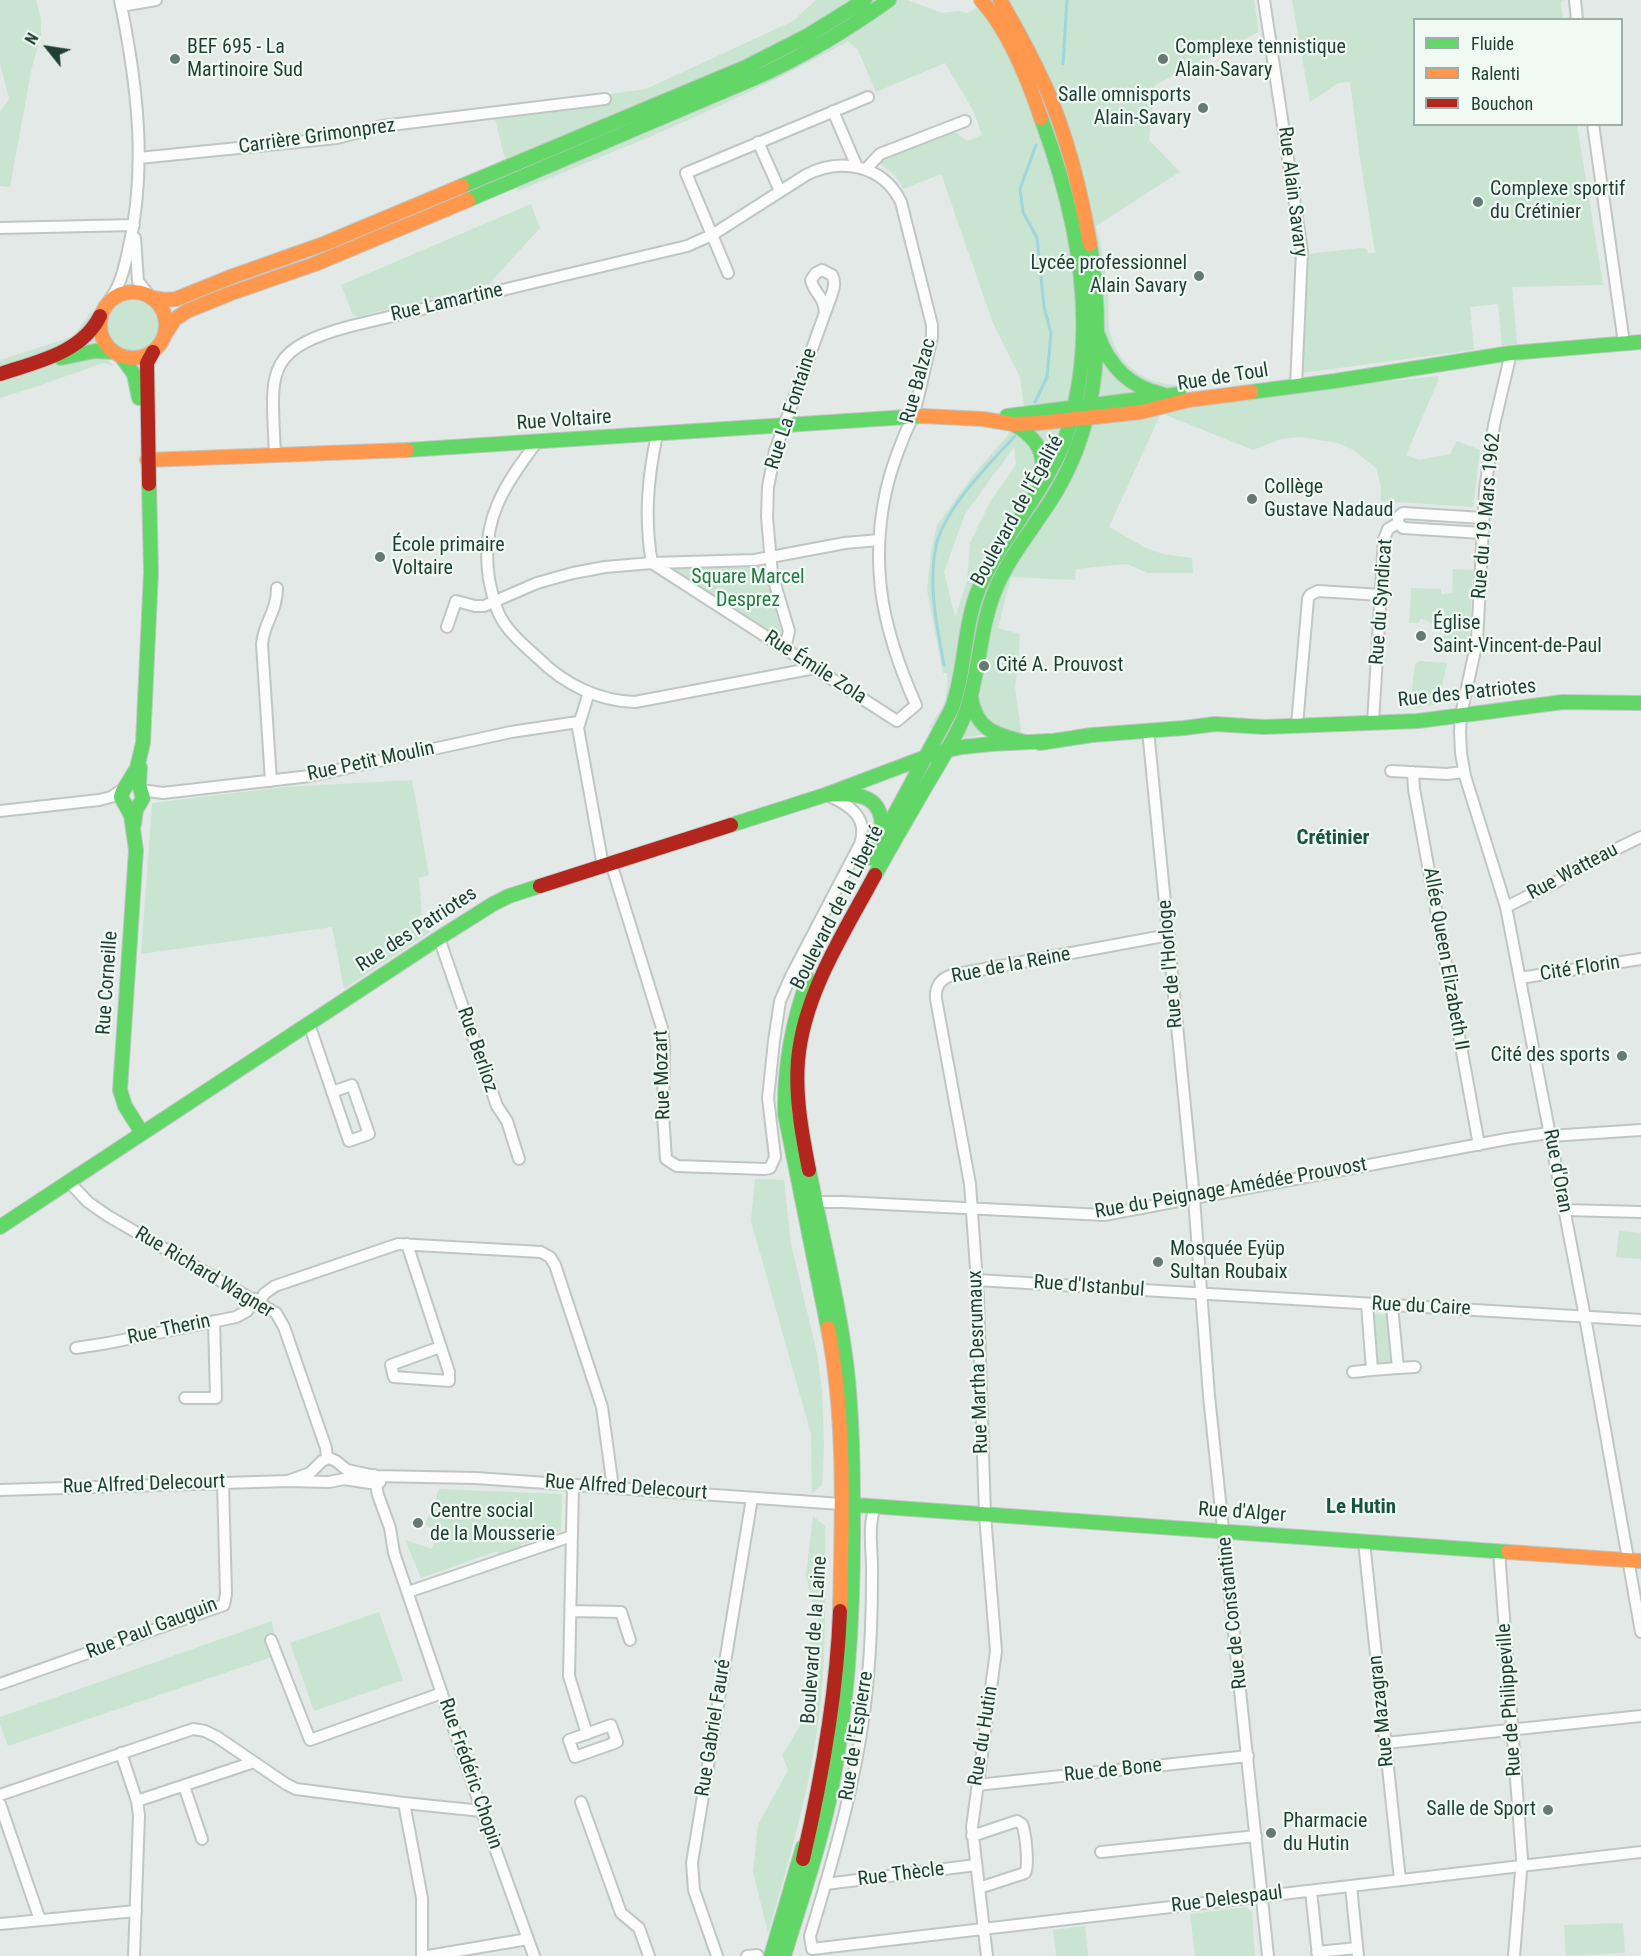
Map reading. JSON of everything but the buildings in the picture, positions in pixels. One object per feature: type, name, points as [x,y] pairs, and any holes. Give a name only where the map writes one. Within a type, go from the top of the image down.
[{"type":"main road","points":[[22,367],[82,340],[93,329],[108,302],[125,292],[140,292],[165,300],[182,297],[346,235],[755,63],[810,35],[865,0]]},
{"type":"main road","points":[[0,374],[92,351],[135,358],[153,352],[176,319],[187,311],[315,264],[601,145],[764,74],[808,53],[847,30],[890,0]]},
{"type":"main road","name":"Boulevard de l'Égalité","points":[[933,760],[956,700],[973,607],[985,576],[1003,543],[1038,494],[1055,463],[1073,413],[1080,376],[1082,315],[1078,258],[1064,186],[1031,90],[998,24],[981,0]]},
{"type":"main road","name":"Boulevard de l'Égalité","points":[[933,760],[947,750],[961,724],[971,696],[980,639],[992,595],[1011,556],[1062,481],[1078,445],[1089,411],[1096,357],[1091,252],[1074,168],[1048,93],[1026,46],[1000,0]]},
{"type":"main road","points":[[151,297],[164,313],[166,322],[164,336]]},
{"type":"main road","points":[[101,316],[99,326],[101,336],[106,345],[117,354]]},
{"type":"main road","name":"Rue de Toul","points":[[1096,321],[1105,352],[1127,380],[1155,393],[1180,394]]},
{"type":"main road","name":"Rue de Toul","points":[[1089,411],[1160,408],[1189,400],[1330,374],[1363,376],[1511,353],[1641,342]]},
{"type":"main road","name":"Rue Corneille","points":[[142,1133],[127,1110],[120,1090],[135,861],[134,775],[140,759],[144,735],[150,586],[147,369],[149,357],[153,352]]},
{"type":"main road","name":"Rue Corneille","points":[[117,354],[131,369],[136,379],[147,460]]},
{"type":"main road","name":"Rue de Toul","points":[[1089,411],[1180,394],[1296,382]]},
{"type":"main road","name":"Rue Voltaire","points":[[147,460],[407,451],[913,415],[983,418],[1089,411]]},
{"type":"main road","name":"Rue Voltaire","points":[[983,418],[1012,424],[1039,423],[1073,413]]},
{"type":"main road","points":[[1012,424],[1030,434],[1038,444],[1043,469],[1038,494]]},
{"type":"main road","points":[[971,696],[974,714],[983,726],[1001,736],[1024,742]]},
{"type":"main road","name":"Rue des Patriotes","points":[[0,1227],[439,938],[509,896],[825,795],[905,766],[1049,741],[1148,730],[1188,729],[1218,724],[1250,728],[1418,721],[1563,702],[1641,703]]},
{"type":"main road","name":"Rue des Patriotes","points":[[947,750],[1049,741]]},
{"type":"main road","name":"Rue des Patriotes","points":[[825,795],[870,787],[919,772],[933,760]]},
{"type":"main road","name":"Boulevard de la Liberté","points":[[827,1319],[808,1202],[800,1131],[797,1097],[799,1052],[807,1015],[818,983],[933,760]]},
{"type":"main road","name":"Boulevard de la Liberté","points":[[842,1326],[785,1114],[785,1073],[789,1036],[810,972],[919,772]]},
{"type":"main road","points":[[825,795],[856,794],[874,804],[880,812],[882,822],[880,842]]},
{"type":"main road","name":"Boulevard de la Laine","points":[[790,1956],[820,1839],[840,1740],[850,1665],[853,1605],[847,1504],[836,1375],[827,1319]]},
{"type":"main road","name":"Boulevard de la Laine","points":[[771,1956],[810,1827],[823,1768],[837,1667],[851,1415],[842,1326]]},
{"type":"main road","name":"Rue d'Alger","points":[[847,1504],[1635,1560]]},
{"type":"main road","points":[[778,1956],[810,1827]]},
{"type":"main road","points":[[784,1956],[820,1839]]},
{"type":"street","points":[[151,297],[138,281],[134,225],[139,126],[133,64],[121,3],[156,0]]},
{"type":"street","name":"Rue Alain Savary","points":[[1264,0],[1302,251],[1296,382]]},
{"type":"street","points":[[1575,0],[1578,18]]},
{"type":"street","points":[[728,273],[686,173],[868,97]]},
{"type":"street","name":"Carrière Grimonprez","points":[[139,158],[337,138],[382,126],[604,99]]},
{"type":"street","points":[[833,111],[862,168]]},
{"type":"street","points":[[712,235],[806,175],[820,169],[841,165],[862,168],[880,154],[965,121]]},
{"type":"street","points":[[1593,126],[1624,343]]},
{"type":"street","points":[[758,142],[780,191]]},
{"type":"street","name":"Rue Balzac","points":[[862,168],[874,172],[887,181],[901,202],[932,325],[932,337],[913,415],[891,474],[879,540],[880,578],[888,631],[897,662],[916,705]]},
{"type":"street","points":[[0,228],[134,225]]},
{"type":"street","points":[[108,302],[120,281],[134,225]]},
{"type":"street","name":"Rue Lamartine","points":[[275,456],[273,392],[275,376],[288,354],[305,341],[351,326],[676,250],[712,235]]},
{"type":"street","name":"Rue La Fontaine","points":[[785,648],[789,631],[775,588],[770,558],[767,518],[768,487],[772,465],[785,424],[825,313]]},
{"type":"street","name":"Rue du 19 Mars 1962","points":[[1461,715],[1476,646],[1483,518],[1493,432],[1511,353]]},
{"type":"street","points":[[652,562],[647,526],[647,497],[649,471],[657,434]]},
{"type":"street","points":[[537,442],[507,483],[494,514],[488,538],[487,558],[494,602],[505,625],[545,665],[564,680],[589,692],[635,702],[815,668]]},
{"type":"street","points":[[1482,533],[1403,528],[1398,523],[1398,517],[1403,513],[1483,518]]},
{"type":"street","name":"Rue du Syndicat","points":[[1373,723],[1384,538],[1388,529],[1398,523]]},
{"type":"street","points":[[447,627],[456,601],[480,606],[525,587],[573,573],[652,562],[770,558],[845,543],[879,540]]},
{"type":"street","name":"Rue Émile Zola","points":[[652,562],[897,721],[916,705]]},
{"type":"street","points":[[271,781],[262,644],[276,604],[277,588]]},
{"type":"street","points":[[1297,725],[1310,595],[1318,591],[1381,595]]},
{"type":"street","points":[[589,692],[578,722],[579,735],[607,864]]},
{"type":"street","name":"Rue d'Oran","points":[[1461,715],[1460,738],[1464,772],[1506,907],[1585,1317],[1635,1560],[1641,1632]]},
{"type":"street","name":"Rue Petit Moulin","points":[[0,811],[323,774],[511,732],[578,722]]},
{"type":"street","name":"Rue de l'Horloge","points":[[1148,730],[1194,1198]]},
{"type":"street","points":[[1391,771],[1447,774],[1464,772]]},
{"type":"street","name":"Allée Queen Elizabeth II","points":[[1413,772],[1414,789],[1479,1145]]},
{"type":"street","name":"Boulevard de la Liberté","points":[[765,1169],[770,1168],[774,1157],[768,1098],[780,1001],[856,853],[863,833],[860,819],[847,805],[825,795]]},
{"type":"street","name":"Rue Watteau","points":[[1506,907],[1558,881],[1577,868],[1641,837]]},
{"type":"street","name":"Boulevard de la Liberté","points":[[856,853],[880,842]]},
{"type":"street","name":"Rue Mozart","points":[[607,864],[662,1028],[666,1159],[676,1166],[765,1169]]},
{"type":"street","name":"Rue de la Reine","points":[[973,1209],[935,996],[939,984],[943,979],[952,975],[1168,935]]},
{"type":"street","name":"Rue Berlioz","points":[[439,938],[496,1106],[507,1122],[519,1160]]},
{"type":"street","name":"Cité Florin","points":[[1520,978],[1641,959]]},
{"type":"street","points":[[309,1024],[332,1092],[349,1141],[369,1134],[352,1085],[332,1092]]},
{"type":"street","name":"Rue du Peignage Amédée Prouvost","points":[[808,1202],[1100,1215],[1479,1145],[1550,1135],[1641,1130]]},
{"type":"street","name":"Rue Richard Wagner","points":[[69,1182],[88,1202],[108,1216],[276,1312],[284,1327],[324,1441],[323,1462]]},
{"type":"street","name":"Rue de Constantine","points":[[1194,1198],[1209,1396],[1268,1956]]},
{"type":"street","name":"Rue Martha Desrumaux","points":[[973,1209],[985,1515]]},
{"type":"street","points":[[1564,1210],[1641,1212]]},
{"type":"street","points":[[407,1244],[449,1371],[448,1381],[394,1377],[391,1365],[440,1347]]},
{"type":"street","name":"Rue Therin","points":[[76,1348],[242,1314],[275,1286],[388,1247],[407,1244],[536,1250],[546,1254],[552,1260],[600,1399],[613,1488]]},
{"type":"street","name":"Rue d'Istanbul","points":[[977,1280],[1201,1294]]},
{"type":"street","name":"Rue du Caire","points":[[1201,1294],[1641,1320]]},
{"type":"street","points":[[1367,1304],[1372,1370]]},
{"type":"street","points":[[1392,1306],[1398,1368]]},
{"type":"street","points":[[185,1398],[216,1398],[214,1321]]},
{"type":"street","points":[[1353,1372],[1415,1366]]},
{"type":"street","points":[[335,1460],[340,1465],[340,1475],[330,1481],[319,1475],[323,1462],[335,1460]]},
{"type":"street","name":"Rue Alfred Delecourt","points":[[288,1481],[310,1473],[323,1462]]},
{"type":"street","name":"Rue Alfred Delecourt","points":[[340,1465],[374,1479]]},
{"type":"street","name":"Rue Alfred Delecourt","points":[[0,1490],[344,1479],[477,1478],[847,1504]]},
{"type":"street","name":"Rue Frédéric Chopin","points":[[374,1479],[390,1528],[394,1553],[534,1956]]},
{"type":"street","name":"Rue Paul Gauguin","points":[[0,1684],[224,1605],[226,1593],[223,1483]]},
{"type":"street","points":[[573,1485],[570,1682],[587,1734]]},
{"type":"street","name":"Rue Gabriel Fauré","points":[[717,1956],[694,1890],[691,1873],[752,1498]]},
{"type":"street","name":"Rue de l'Espierre","points":[[808,1952],[810,1935],[849,1795],[863,1718],[868,1674],[872,1574],[871,1517],[875,1507]]},
{"type":"street","name":"Rue du Hutin","points":[[985,1515],[996,1651],[972,1820],[972,1836],[987,1956]]},
{"type":"street","points":[[408,1592],[572,1536]]},
{"type":"street","name":"Rue Mazagran","points":[[1364,1542],[1400,1880]]},
{"type":"street","name":"Rue de Philippeville","points":[[1499,1551],[1521,1866],[1514,1956]]},
{"type":"street","points":[[571,1611],[621,1612],[630,1640]]},
{"type":"street","points":[[271,1640],[310,1740],[442,1693]]},
{"type":"street","points":[[1386,1743],[1641,1716]]},
{"type":"street","points":[[0,1795],[194,1729],[217,1737],[296,1789],[482,1811]]},
{"type":"street","points":[[121,1753],[137,1801],[139,1833],[134,1956]]},
{"type":"street","name":"Rue de Bone","points":[[977,1785],[1248,1756]]},
{"type":"street","points":[[137,1801],[254,1762]]},
{"type":"street","points":[[0,1788],[46,1779]]},
{"type":"street","points":[[184,1786],[202,1839]]},
{"type":"street","points":[[581,1802],[621,1913],[639,1928],[649,1956]]},
{"type":"street","points":[[404,1803],[422,1898],[422,1956]]},
{"type":"street","points":[[0,1804],[40,1920]]},
{"type":"street","points":[[972,1836],[1018,1821],[1022,1823],[1026,1837],[1028,1868],[1025,1873],[979,1888]]},
{"type":"street","points":[[1101,1852],[1256,1836]]},
{"type":"street","name":"Rue Delespaul","points":[[808,1952],[1262,1895],[1641,1851]]},
{"type":"street","name":"Rue Thècle","points":[[826,1884],[976,1865]]},
{"type":"street","points":[[1311,1890],[1318,1954],[1358,1952],[1351,1886]]},
{"type":"street","points":[[0,1924],[136,1911]]},
{"type":"street","points":[[428,1956],[528,1939]]},
{"type":"street","points":[[747,1956],[758,1956]]},
{"type":"green space","points":[[0,0],[36,0],[41,19],[41,36],[32,67],[10,187],[0,186],[0,111],[9,99],[0,63]]},
{"type":"green space","points":[[816,0],[907,0],[942,13],[959,11],[967,13],[990,0],[1254,0],[1259,32],[1155,85],[1149,140],[1180,172],[1096,226],[1106,277],[1110,331],[1115,347],[1128,365],[1147,378],[1181,385],[1183,408],[1334,387],[1438,376],[1438,381],[1406,455],[1419,460],[1450,454],[1457,441],[1480,450],[1473,507],[1381,501],[1381,486],[1376,468],[1352,449],[1337,443],[1301,437],[1281,439],[1253,450],[1161,413],[1109,527],[1144,547],[1163,554],[1192,558],[1193,573],[1148,573],[1127,564],[1076,569],[1075,580],[1011,577],[998,628],[1020,634],[1015,686],[1021,732],[1001,730],[966,738],[929,727],[944,702],[947,689],[947,673],[943,673],[927,590],[931,551],[937,525],[974,474],[1007,436],[1024,406],[1020,377],[993,323],[941,174],[903,189],[896,176],[879,163],[885,156],[950,132],[958,134],[967,141],[982,135],[974,112],[945,63],[876,92],[858,50],[848,41],[727,103],[518,191],[503,152],[493,110],[646,89],[793,21]],"holes":[[[1014,447],[1016,465],[991,500],[970,543],[967,582],[955,617],[944,572],[965,514]]]},
{"type":"green space","name":"Complexe sportif du Crétinier","points":[[1292,0],[1564,0],[1561,2],[1563,18],[1413,18],[1413,126],[1577,126],[1603,285],[1512,287],[1517,344],[1502,346],[1498,304],[1470,307],[1474,350],[1302,373],[1307,254],[1360,248],[1367,249],[1368,253],[1375,253],[1350,82],[1338,83],[1310,102]]},
{"type":"green space","points":[[531,204],[540,228],[489,284],[357,317],[353,315],[341,285]]},
{"type":"green space","points":[[133,297],[143,299],[152,305],[158,314],[160,324],[158,334],[152,343],[143,349],[133,351],[123,349],[114,343],[108,334],[106,324],[108,314],[114,305],[123,299]]},
{"type":"green space","points":[[92,309],[90,326],[97,343],[113,366],[103,363],[0,398],[0,360],[74,336]]},
{"type":"green space","name":"Square Marcel Desprez","points":[[766,565],[783,640],[668,566]]},
{"type":"green space","points":[[1453,569],[1473,570],[1469,648],[1443,646],[1444,623],[1432,624],[1421,618],[1418,623],[1409,623],[1411,588],[1441,589],[1441,594],[1452,593]]},
{"type":"green space","points":[[1419,661],[1447,663],[1439,700],[1457,698],[1456,702],[1417,707],[1415,704],[1410,704],[1415,664]]},
{"type":"green space","points":[[412,780],[429,875],[419,878],[422,915],[419,916],[421,921],[429,920],[430,932],[344,989],[332,927],[141,954],[152,803],[285,787]]},
{"type":"green space","points":[[755,1179],[784,1180],[791,1244],[817,1353],[822,1390],[824,1446],[822,1485],[812,1493],[811,1434],[751,1221]]},
{"type":"green space","points":[[1619,1231],[1641,1233],[1641,1259],[1616,1257]]},
{"type":"green space","points":[[1370,1313],[1391,1315],[1395,1362],[1375,1363]]},
{"type":"green space","points":[[439,1489],[562,1494],[561,1531],[521,1544],[523,1552],[501,1559],[497,1551],[421,1578],[405,1540],[432,1549],[439,1531],[425,1525]]},
{"type":"green space","points":[[813,1516],[825,1526],[825,1613],[821,1700],[807,1788],[768,1933],[753,1872],[758,1825],[788,1770],[782,1755],[803,1721],[810,1644],[818,1624],[806,1575]]},
{"type":"green space","points":[[379,1612],[403,1680],[314,1711],[290,1643]]},
{"type":"green space","points":[[272,1621],[278,1655],[8,1746],[0,1725],[0,1717]]},
{"type":"green space","points":[[1246,1907],[1252,1912],[1255,1956],[1195,1956],[1190,1914]]},
{"type":"green space","points":[[1623,1923],[1625,1953],[1566,1956],[1564,1925]]},
{"type":"green space","points":[[1085,1926],[1088,1956],[1056,1956],[1053,1930]]},
{"type":"waterway","points":[[1063,64],[1067,0]]},
{"type":"waterway","points":[[1035,402],[1047,377],[1051,333],[1044,307],[1037,238],[1023,212],[1020,189],[1036,145]]},
{"type":"waterway","points":[[944,665],[933,588],[937,542],[942,528],[959,500],[1015,436]]},
{"type":"traffic: fast","points":[[462,186],[746,67],[807,36],[865,0]]},
{"type":"traffic: fast","points":[[468,200],[764,74],[828,40],[889,0]]},
{"type":"traffic: fast","points":[[871,858],[952,708],[957,693],[970,618],[979,588],[997,554],[1049,472],[1063,444],[1074,408],[1081,371],[1083,335],[1083,298],[1079,261],[1064,188],[1041,118]]},
{"type":"traffic: fast","points":[[875,875],[962,721],[971,697],[986,619],[996,588],[1009,563],[1056,492],[1071,463],[1082,433],[1090,403],[1097,340],[1090,244]]},
{"type":"traffic: fast","points":[[1098,335],[1108,356],[1122,374],[1140,386],[1162,394]]},
{"type":"traffic: fast","points":[[1251,392],[1511,353],[1641,342]]},
{"type":"traffic: fast","points":[[61,358],[95,351],[114,352]]},
{"type":"traffic: fast","points":[[121,356],[134,374],[139,398]]},
{"type":"traffic: fast","points":[[1007,416],[1179,394]]},
{"type":"traffic: fast","points":[[407,450],[922,416]]},
{"type":"traffic: fast","points":[[1013,424],[1029,436],[1039,449],[1043,465],[1041,485]]},
{"type":"traffic: fast","points":[[142,1133],[125,1106],[120,1090],[136,850],[131,815],[121,797],[137,768],[143,743],[151,572],[149,484]]},
{"type":"traffic: fast","points":[[971,697],[977,717],[983,724],[1005,737],[1025,742]]},
{"type":"traffic: fast","points":[[1040,743],[1092,735],[1215,724],[1264,727],[1418,721],[1563,702],[1641,703]]},
{"type":"traffic: fast","points":[[731,825],[825,795],[939,752],[991,744],[1049,741]]},
{"type":"traffic: fast","points":[[134,824],[136,810],[143,798],[139,785],[140,767]]},
{"type":"traffic: fast","points":[[825,795],[849,794],[868,799],[880,813],[881,838]]},
{"type":"traffic: fast","points":[[0,1227],[439,938],[493,904],[540,886]]},
{"type":"traffic: fast","points":[[808,979],[790,1045],[785,1114],[828,1328]]},
{"type":"traffic: fast","points":[[784,1956],[816,1851],[832,1786],[847,1682],[853,1576],[852,1455],[847,1370],[835,1295],[809,1170]]},
{"type":"traffic: fast","points":[[842,1504],[1508,1552]]},
{"type":"traffic: fast","points":[[771,1956],[803,1847]]},
{"type":"traffic: slow","points":[[981,0],[1008,40],[1030,87],[1041,118]]},
{"type":"traffic: slow","points":[[1000,0],[1019,33],[1055,109],[1073,166],[1090,244]]},
{"type":"traffic: slow","points":[[153,298],[176,299],[326,243],[462,186]]},
{"type":"traffic: slow","points":[[164,336],[175,319],[187,311],[315,264],[468,200]]},
{"type":"traffic: slow","points":[[126,292],[140,292],[152,297],[161,306],[166,325],[164,338],[157,349],[140,358],[126,358],[114,353],[105,344],[100,332],[100,318],[105,306],[114,297],[126,292]]},
{"type":"traffic: slow","points":[[922,416],[983,419],[1013,424],[1039,423],[1141,412],[1189,400],[1251,392]]},
{"type":"traffic: slow","points":[[147,460],[407,450]]},
{"type":"traffic: slow","points":[[828,1328],[838,1398],[842,1469],[840,1611]]},
{"type":"traffic: slow","points":[[1508,1552],[1641,1561]]},
{"type":"traffic: jam","points":[[0,374],[43,360],[70,347],[92,329],[100,316]]},
{"type":"traffic: jam","points":[[149,484],[147,363],[153,352]]},
{"type":"traffic: jam","points":[[540,886],[731,825]]},
{"type":"traffic: jam","points":[[809,1170],[797,1088],[802,1035],[808,1011],[827,964],[875,875]]},
{"type":"traffic: jam","points":[[803,1859],[828,1736],[836,1674],[840,1611]]},
{"type":"place","name":"BEF 695 - La Martinoire Sud","points":[[175,59]]},
{"type":"place","name":"Complexe tennistique Alain-Savary","points":[[1163,59]]},
{"type":"place","name":"Salle omnisports Alain-Savary","points":[[1203,108]]},
{"type":"place","name":"Complexe sportif du Crétinier","points":[[1478,202]]},
{"type":"place","name":"Lycée professionnel Alain Savary","points":[[1199,276]]},
{"type":"place","name":"Collège Gustave Nadaud","points":[[1252,499]]},
{"type":"place","name":"École primaire Voltaire","points":[[380,557]]},
{"type":"place","name":"Église Saint-Vincent-de-Paul","points":[[1421,636]]},
{"type":"place","name":"Cité A. Prouvost","points":[[984,666]]},
{"type":"place","name":"Cité des sports","points":[[1622,1056]]},
{"type":"place","name":"Mosquée Eyüp Sultan Roubaix","points":[[1158,1262]]},
{"type":"place","name":"Centre social de la Mousserie","points":[[418,1523]]},
{"type":"place","name":"Salle de Sport","points":[[1548,1810]]},
{"type":"place","name":"Pharmacie du Hutin","points":[[1271,1833]]},
{"type":"district","name":"Crétinier","points":[[1333,839]]},
{"type":"district","name":"Le Hutin","points":[[1361,1508]]}]
